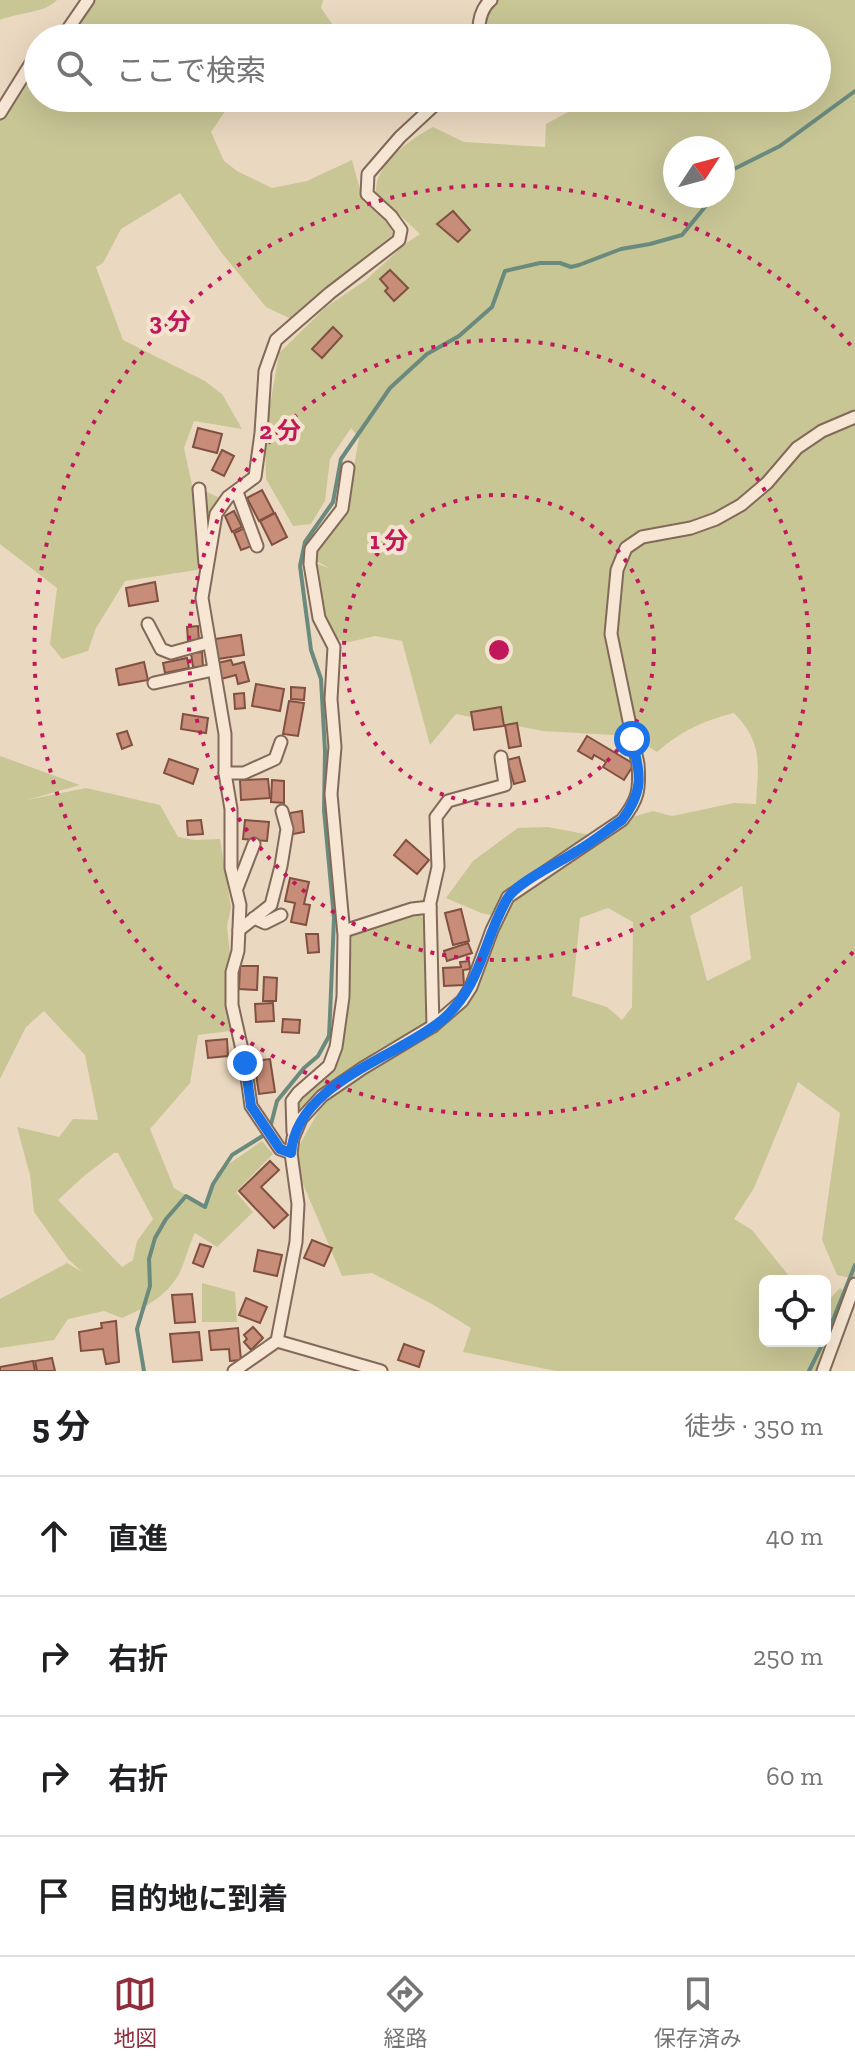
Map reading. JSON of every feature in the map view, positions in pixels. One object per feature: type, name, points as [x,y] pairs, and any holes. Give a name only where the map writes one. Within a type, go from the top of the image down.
[{"type":"street","points":[[72,24],[88,0]]},
{"type":"street","points":[[478,24],[485,5],[491,0]]},
{"type":"street","points":[[0,113],[24,74]]},
{"type":"street","points":[[291,1153],[280,1149],[251,1106],[232,1005],[232,972],[238,951],[240,905],[231,868],[231,809],[225,773],[225,734],[207,643],[202,598],[205,573],[212,549],[210,537],[216,514],[228,497],[255,477],[265,371],[276,340],[330,293],[399,240],[401,230],[367,194],[368,174],[427,112]]},
{"type":"street","points":[[293,1138],[301,1119],[322,1096],[433,1026],[462,1001],[471,987],[508,897],[622,820],[635,804],[640,783],[638,764],[611,634],[617,570],[626,548],[642,537],[691,528],[741,505],[767,483],[797,448],[822,431],[855,417]]},
{"type":"street","points":[[234,1371],[277,1341],[298,1220],[291,1153],[292,1101],[329,1066],[336,1047],[343,997],[344,931],[331,794],[335,747],[331,699],[334,647],[319,618],[310,564],[311,549],[342,509],[348,468]]},
{"type":"street","points":[[199,489],[205,573]]},
{"type":"street","points":[[237,492],[257,546]]},
{"type":"street","points":[[148,624],[161,649],[171,653],[207,643]]},
{"type":"street","points":[[154,683],[213,670]]},
{"type":"street","points":[[225,773],[244,773],[275,759],[281,742]]},
{"type":"street","points":[[433,1026],[430,907],[438,867],[436,817],[448,801],[505,785],[501,757]]},
{"type":"street","points":[[239,930],[271,905],[287,829],[282,811]]},
{"type":"street","points":[[236,889],[254,844]]},
{"type":"street","points":[[344,931],[412,909],[430,907]]},
{"type":"street","points":[[254,918],[265,923],[281,915]]},
{"type":"street","points":[[823,1371],[855,1284]]},
{"type":"street","points":[[277,1341],[381,1371]]},
{"type":"shaded area","points":[[0,0],[57,0],[45,8],[0,20]]},
{"type":"shaded area","points":[[89,0],[323,0],[321,8],[332,24],[71,24]]},
{"type":"shaded area","points":[[495,0],[855,0],[855,1279],[837,1275],[822,1240],[840,1113],[798,1082],[754,1188],[734,1219],[752,1230],[788,1275],[759,1275],[759,1347],[831,1347],[831,1298],[840,1288],[849,1295],[823,1371],[556,1371],[463,1352],[471,1328],[372,1273],[342,1276],[292,1158],[326,1098],[448,1021],[480,978],[500,917],[481,913],[446,898],[473,861],[518,828],[548,827],[595,836],[622,820],[653,811],[672,816],[734,803],[756,804],[758,766],[755,745],[734,713],[693,728],[657,752],[631,736],[543,731],[456,714],[430,745],[402,641],[375,636],[349,642],[337,639],[323,621],[313,562],[331,569],[311,558],[318,544],[346,512],[359,438],[351,428],[330,459],[325,501],[311,524],[293,526],[266,479],[265,435],[279,353],[326,307],[366,280],[420,234],[376,193],[377,183],[387,163],[414,138],[433,127],[464,142],[545,147],[546,124],[568,112],[831,112],[831,24],[478,24]],"holes":[[[742,886],[751,959],[707,981],[690,916]],[[608,908],[633,922],[632,1007],[622,1020],[607,1007],[572,996],[580,918]]]},
{"type":"shaded area","points":[[24,84],[24,112],[225,112],[211,132],[224,161],[237,171],[272,188],[307,181],[352,160],[363,201],[389,224],[393,234],[291,319],[266,307],[221,252],[180,193],[121,229],[103,263],[96,267],[123,340],[205,381],[222,394],[242,429],[194,421],[184,448],[192,485],[220,498],[203,569],[125,581],[96,628],[88,651],[62,659],[50,644],[57,588],[0,544],[0,113],[14,92]]},
{"type":"shaded area","points":[[0,756],[80,785],[27,800],[86,788],[160,805],[178,837],[220,839],[231,907],[227,926],[238,1030],[198,1035],[190,1083],[150,1129],[174,1188],[204,1206],[217,1172],[262,1141],[273,1154],[236,1192],[253,1212],[217,1247],[195,1233],[176,1279],[164,1293],[139,1310],[122,1318],[104,1311],[68,1319],[54,1340],[0,1348],[0,1299],[67,1263],[82,1272],[68,1259],[34,1212],[30,1175],[17,1127],[59,1137],[73,1119],[98,1120],[85,1055],[44,1011],[26,1027],[0,1079]],"holes":[[[118,1153],[153,1219],[137,1241],[133,1260],[122,1267],[58,1200],[84,1176]]]},
{"type":"shaded area","points":[[418,913],[428,923],[430,1020],[376,1051],[294,1122],[298,1093],[333,1067],[341,1049],[345,1022],[341,1009],[349,991],[352,936]]},
{"type":"shaded area","points":[[202,1283],[235,1292],[237,1322],[202,1322]]},
{"type":"building","points":[[453,211],[470,230],[458,242],[437,224]]},
{"type":"building","points":[[390,270],[408,288],[394,301],[380,279]]},
{"type":"building","points":[[333,327],[342,336],[322,358],[312,349]]},
{"type":"building","points":[[198,428],[222,434],[217,453],[193,447]]},
{"type":"building","points":[[222,450],[234,456],[224,476],[212,470]]},
{"type":"building","points":[[262,490],[274,513],[259,521],[247,498]]},
{"type":"building","points":[[234,511],[242,527],[232,532],[225,516]]},
{"type":"building","points":[[275,513],[287,537],[272,545],[260,521]]},
{"type":"building","points":[[245,528],[252,546],[241,550],[234,533]]},
{"type":"building","points":[[155,582],[158,601],[129,606],[126,588]]},
{"type":"building","points":[[198,626],[199,641],[188,641],[187,627]]},
{"type":"building","points":[[241,635],[244,655],[218,659],[215,639]]},
{"type":"building","points":[[202,652],[203,667],[193,667],[191,653]]},
{"type":"building","points":[[187,658],[189,668],[165,673],[163,663]]},
{"type":"building","points":[[231,660],[233,665],[244,662],[249,681],[238,684],[236,675],[217,680],[213,664]]},
{"type":"building","points":[[144,662],[148,680],[119,685],[116,669]]},
{"type":"building","points":[[256,684],[284,689],[280,711],[252,706]]},
{"type":"building","points":[[291,687],[305,688],[304,700],[291,699]]},
{"type":"building","points":[[244,693],[245,708],[235,709],[234,694]]},
{"type":"building","points":[[289,701],[304,703],[298,736],[283,734]]},
{"type":"building","points":[[501,707],[504,726],[474,730],[471,712]]},
{"type":"building","points":[[183,714],[208,718],[206,733],[181,729]]},
{"type":"building","points":[[517,723],[521,746],[509,748],[505,725]]},
{"type":"building","points":[[127,731],[132,745],[122,749],[117,734]]},
{"type":"building","points":[[587,736],[634,764],[624,780],[603,767],[606,762],[578,751]]},
{"type":"building","points":[[519,757],[525,781],[514,784],[507,760]]},
{"type":"building","points":[[169,759],[198,769],[193,784],[164,773]]},
{"type":"building","points":[[268,779],[270,798],[241,800],[240,780]]},
{"type":"building","points":[[272,780],[284,781],[284,803],[271,802]]},
{"type":"building","points":[[302,811],[304,832],[293,834],[290,813]]},
{"type":"building","points":[[201,820],[203,834],[188,835],[187,821]]},
{"type":"building","points":[[245,820],[269,822],[267,841],[243,839]]},
{"type":"building","points":[[406,840],[429,860],[417,874],[394,855]]},
{"type":"building","points":[[290,878],[309,882],[304,904],[310,905],[306,925],[291,922],[295,903],[285,901]]},
{"type":"building","points":[[461,909],[469,941],[453,945],[445,913]]},
{"type":"building","points":[[306,934],[318,934],[319,952],[308,953]]},
{"type":"building","points":[[468,943],[472,953],[447,961],[444,951]]},
{"type":"building","points":[[469,961],[470,969],[463,970],[464,985],[444,986],[443,968],[461,967],[460,962]]},
{"type":"building","points":[[240,966],[258,966],[257,990],[239,989]]},
{"type":"building","points":[[264,977],[277,978],[276,1001],[263,1001]]},
{"type":"building","points":[[273,1003],[274,1021],[256,1022],[255,1004]]},
{"type":"building","points":[[283,1019],[300,1020],[299,1033],[282,1032]]},
{"type":"building","points":[[227,1039],[228,1056],[208,1058],[206,1041]]},
{"type":"building","points":[[270,1059],[275,1092],[259,1094],[254,1061]]},
{"type":"building","points":[[270,1161],[279,1170],[261,1187],[288,1215],[274,1228],[239,1191]]},
{"type":"building","points":[[312,1240],[332,1248],[324,1266],[304,1258]]},
{"type":"building","points":[[200,1244],[211,1247],[203,1267],[193,1263]]},
{"type":"building","points":[[258,1250],[282,1255],[277,1276],[254,1271]]},
{"type":"building","points":[[192,1294],[195,1322],[175,1323],[172,1295]]},
{"type":"building","points":[[246,1298],[267,1307],[260,1323],[239,1315]]},
{"type":"building","points":[[116,1321],[119,1362],[106,1364],[103,1349],[81,1351],[79,1332],[102,1328],[101,1323]]},
{"type":"building","points":[[253,1327],[263,1338],[251,1350],[244,1342],[247,1339],[244,1335]]},
{"type":"building","points":[[238,1328],[241,1360],[230,1361],[229,1349],[211,1350],[209,1331]]},
{"type":"building","points":[[199,1332],[202,1360],[173,1362],[170,1334]]},
{"type":"building","points":[[404,1344],[424,1351],[419,1367],[398,1360]]},
{"type":"building","points":[[52,1358],[55,1371],[37,1371],[35,1361]]},
{"type":"building","points":[[33,1361],[35,1371],[0,1371],[0,1367]]},
{"type":"waterway","points":[[831,109],[855,91]]},
{"type":"waterway","points":[[735,168],[780,146],[826,112]]},
{"type":"waterway","points":[[144,1371],[137,1329],[150,1286],[149,1259],[155,1238],[166,1219],[186,1196],[205,1207],[213,1184],[232,1155],[269,1132],[277,1101],[318,1056],[329,1036],[334,918],[324,810],[321,679],[311,650],[300,566],[305,542],[333,502],[341,459],[390,388],[427,354],[459,336],[492,307],[505,271],[540,263],[560,263],[571,267],[621,249],[682,235],[704,208]]},
{"type":"waterway","points":[[831,1325],[855,1265]]},
{"type":"waterway","points":[[809,1371],[821,1347]]},
{"type":"route","points":[[245,1063],[251,1106],[280,1149],[291,1153],[301,1119],[322,1096],[433,1026],[462,1001],[480,967],[492,930],[508,897],[622,820],[635,804],[640,783],[632,739]]}]
